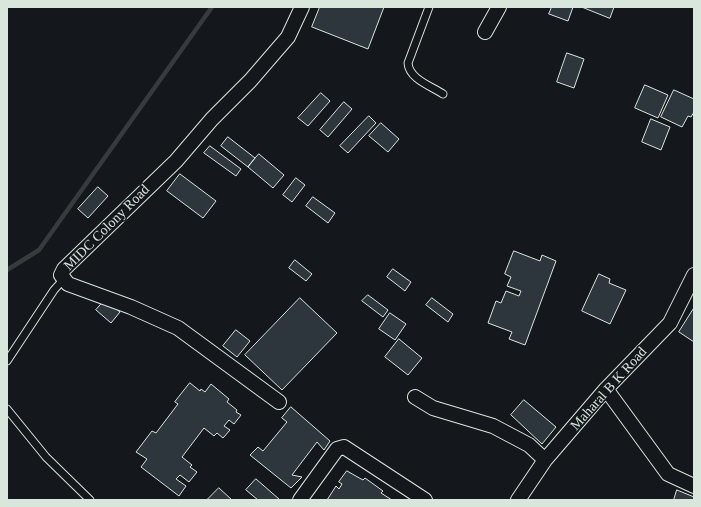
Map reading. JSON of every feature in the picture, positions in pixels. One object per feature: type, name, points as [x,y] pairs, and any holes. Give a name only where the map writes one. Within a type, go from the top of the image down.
[{"type":"street","name":"MIDC Colony Road","points":[[279,402],[178,328],[131,307],[74,287],[64,280],[61,275],[64,269],[176,161],[212,119],[250,80],[288,37],[302,7]]},
{"type":"street","points":[[484,32],[499,7]]},
{"type":"street","name":"Maharal B K Road","points":[[518,500],[545,460],[606,389],[670,323],[694,275]]},
{"type":"street","points":[[606,389],[668,474],[694,486]]},
{"type":"street","points":[[415,396],[433,408],[493,426],[529,445],[545,460]]},
{"type":"street","points":[[300,500],[337,449],[344,447],[425,500]]},
{"type":"lane","points":[[429,7],[408,63],[409,69],[413,76],[443,94]]},
{"type":"lane","points":[[7,361],[54,290],[64,280]]},
{"type":"lane","points":[[7,409],[46,457],[90,500]]},
{"type":"building","points":[[320,7],[384,7],[368,49],[312,27]]},
{"type":"building","points":[[552,7],[573,7],[568,21],[549,14]]},
{"type":"building","points":[[582,7],[614,7],[610,18]]},
{"type":"building","points":[[567,53],[584,59],[574,88],[557,82]]},
{"type":"building","points":[[645,85],[668,95],[658,118],[635,108]]},
{"type":"building","points":[[674,90],[694,99],[694,112],[691,117],[688,116],[682,127],[661,117]]},
{"type":"building","points":[[321,93],[330,101],[308,126],[298,118]]},
{"type":"building","points":[[344,102],[352,109],[328,137],[320,130]]},
{"type":"building","points":[[369,116],[376,123],[348,153],[340,146]]},
{"type":"building","points":[[651,119],[670,127],[661,150],[642,142]]},
{"type":"building","points":[[381,123],[399,139],[388,152],[369,136]]},
{"type":"building","points":[[228,137],[255,158],[248,167],[221,146]]},
{"type":"building","points":[[210,146],[241,169],[236,176],[204,153]]},
{"type":"building","points":[[259,154],[284,175],[273,188],[248,167]]},
{"type":"building","points":[[180,174],[216,201],[203,218],[167,191]]},
{"type":"building","points":[[296,178],[305,185],[292,202],[283,195]]},
{"type":"building","points":[[98,187],[108,196],[88,218],[78,209]]},
{"type":"building","points":[[313,197],[335,213],[328,223],[306,206]]},
{"type":"building","points":[[514,251],[540,261],[542,255],[556,261],[525,345],[509,339],[512,332],[488,323],[496,301],[501,303],[506,291],[519,296],[521,291],[507,286],[511,277],[505,274]]},
{"type":"building","points":[[295,260],[312,274],[306,281],[289,268]]},
{"type":"building","points":[[393,269],[411,282],[405,291],[387,277]]},
{"type":"building","points":[[599,274],[610,279],[609,283],[626,290],[610,324],[582,311]]},
{"type":"building","points":[[368,295],[388,310],[383,317],[362,301]]},
{"type":"building","points":[[300,298],[337,333],[282,390],[245,355]]},
{"type":"building","points":[[432,298],[453,314],[448,322],[426,305]]},
{"type":"building","points":[[105,300],[120,312],[111,323],[96,310]]},
{"type":"building","points":[[694,308],[694,342],[679,332]]},
{"type":"building","points":[[390,313],[406,324],[395,340],[379,329]]},
{"type":"building","points":[[236,330],[250,341],[237,357],[223,346]]},
{"type":"building","points":[[399,339],[422,358],[408,375],[385,357]]},
{"type":"building","points":[[190,383],[200,391],[201,389],[205,392],[211,384],[229,399],[227,402],[237,410],[236,412],[241,415],[234,424],[229,420],[224,426],[230,430],[223,438],[217,433],[214,436],[204,428],[182,457],[192,465],[190,467],[197,472],[189,482],[180,475],[176,479],[186,486],[179,496],[141,467],[147,459],[136,452],[152,431],[156,433],[178,404],[175,402]]},
{"type":"building","points":[[524,400],[556,427],[542,444],[511,415]]},
{"type":"building","points":[[291,407],[330,441],[324,450],[317,442],[292,475],[302,477],[291,488],[250,455],[258,447],[263,451],[287,422],[282,418]]},
{"type":"building","points":[[347,471],[363,480],[365,478],[383,491],[381,493],[392,500],[327,500],[336,486],[339,489],[342,484],[339,482]]},
{"type":"building","points":[[256,479],[279,499],[258,500],[246,490]]},
{"type":"building","points":[[219,488],[232,500],[207,500]]},
{"type":"building","points":[[677,490],[694,497],[694,500],[674,500]]},
{"type":"waterway","points":[[7,270],[39,250],[212,7]]}]
